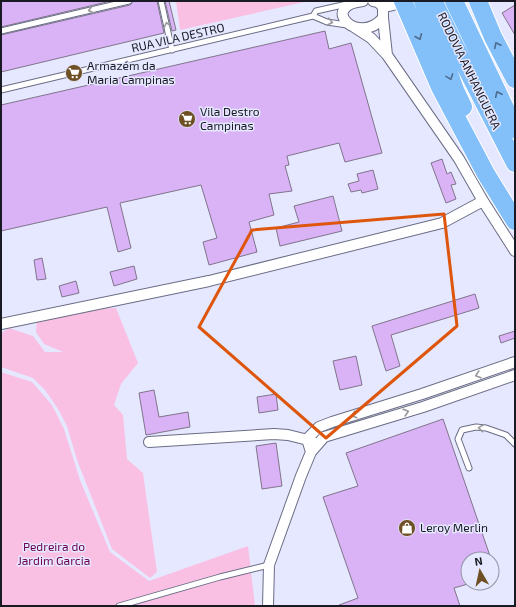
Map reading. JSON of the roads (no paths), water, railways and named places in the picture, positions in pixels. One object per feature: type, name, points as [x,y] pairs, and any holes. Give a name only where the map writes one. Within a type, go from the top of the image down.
[{"type":"highway","points":[[423,1],[455,90],[479,142],[515,211]]},
{"type":"highway","name":"RODOVIA ANHANGUERA","points":[[434,1],[453,42],[515,163]]},
{"type":"highway","name":"RODOVIA ANHANGUERA","points":[[454,1],[515,129]]},
{"type":"highway","points":[[478,1],[493,37],[515,79]]},
{"type":"highway","points":[[395,4],[486,174],[515,221]]},
{"type":"street","points":[[363,1],[350,4],[345,8],[343,14],[344,20],[371,38],[388,55],[460,159],[483,200],[515,251]]},
{"type":"street","points":[[373,1],[395,4]]},
{"type":"street","points":[[351,26],[372,26],[383,18],[395,4]]},
{"type":"street","points":[[383,18],[388,55]]},
{"type":"street","points":[[1,324],[209,281],[442,223],[483,200]]},
{"type":"street","points":[[307,439],[319,427],[332,422],[422,394],[515,362]]},
{"type":"street","points":[[268,606],[270,565],[301,476],[311,452],[324,437],[423,407],[515,374]]},
{"type":"street","points":[[149,442],[274,434],[307,439],[317,444]]},
{"type":"street","points":[[307,439],[311,452]]},
{"type":"lane","points":[[1,31],[129,1]]},
{"type":"lane","points":[[161,1],[172,50]]},
{"type":"lane","name":"RUA VILA DESTRO","points":[[1,90],[313,16],[316,11],[350,4]]},
{"type":"lane","points":[[313,16],[327,22],[351,26]]},
{"type":"lane","points":[[469,468],[458,438],[462,430],[476,426],[486,428],[506,435],[515,444]]},
{"type":"lane","points":[[119,606],[220,577],[270,565]]},
{"type":"place","name":"Armazém da Maria Campinas","points":[[74,73]]},
{"type":"place","name":"Vila Destro Campinas","points":[[187,119]]},
{"type":"place","name":"Leroy Merlin","points":[[407,528]]},
{"type":"park label","name":"Pedreira do Jardim Garcia","points":[[54,554]]}]
